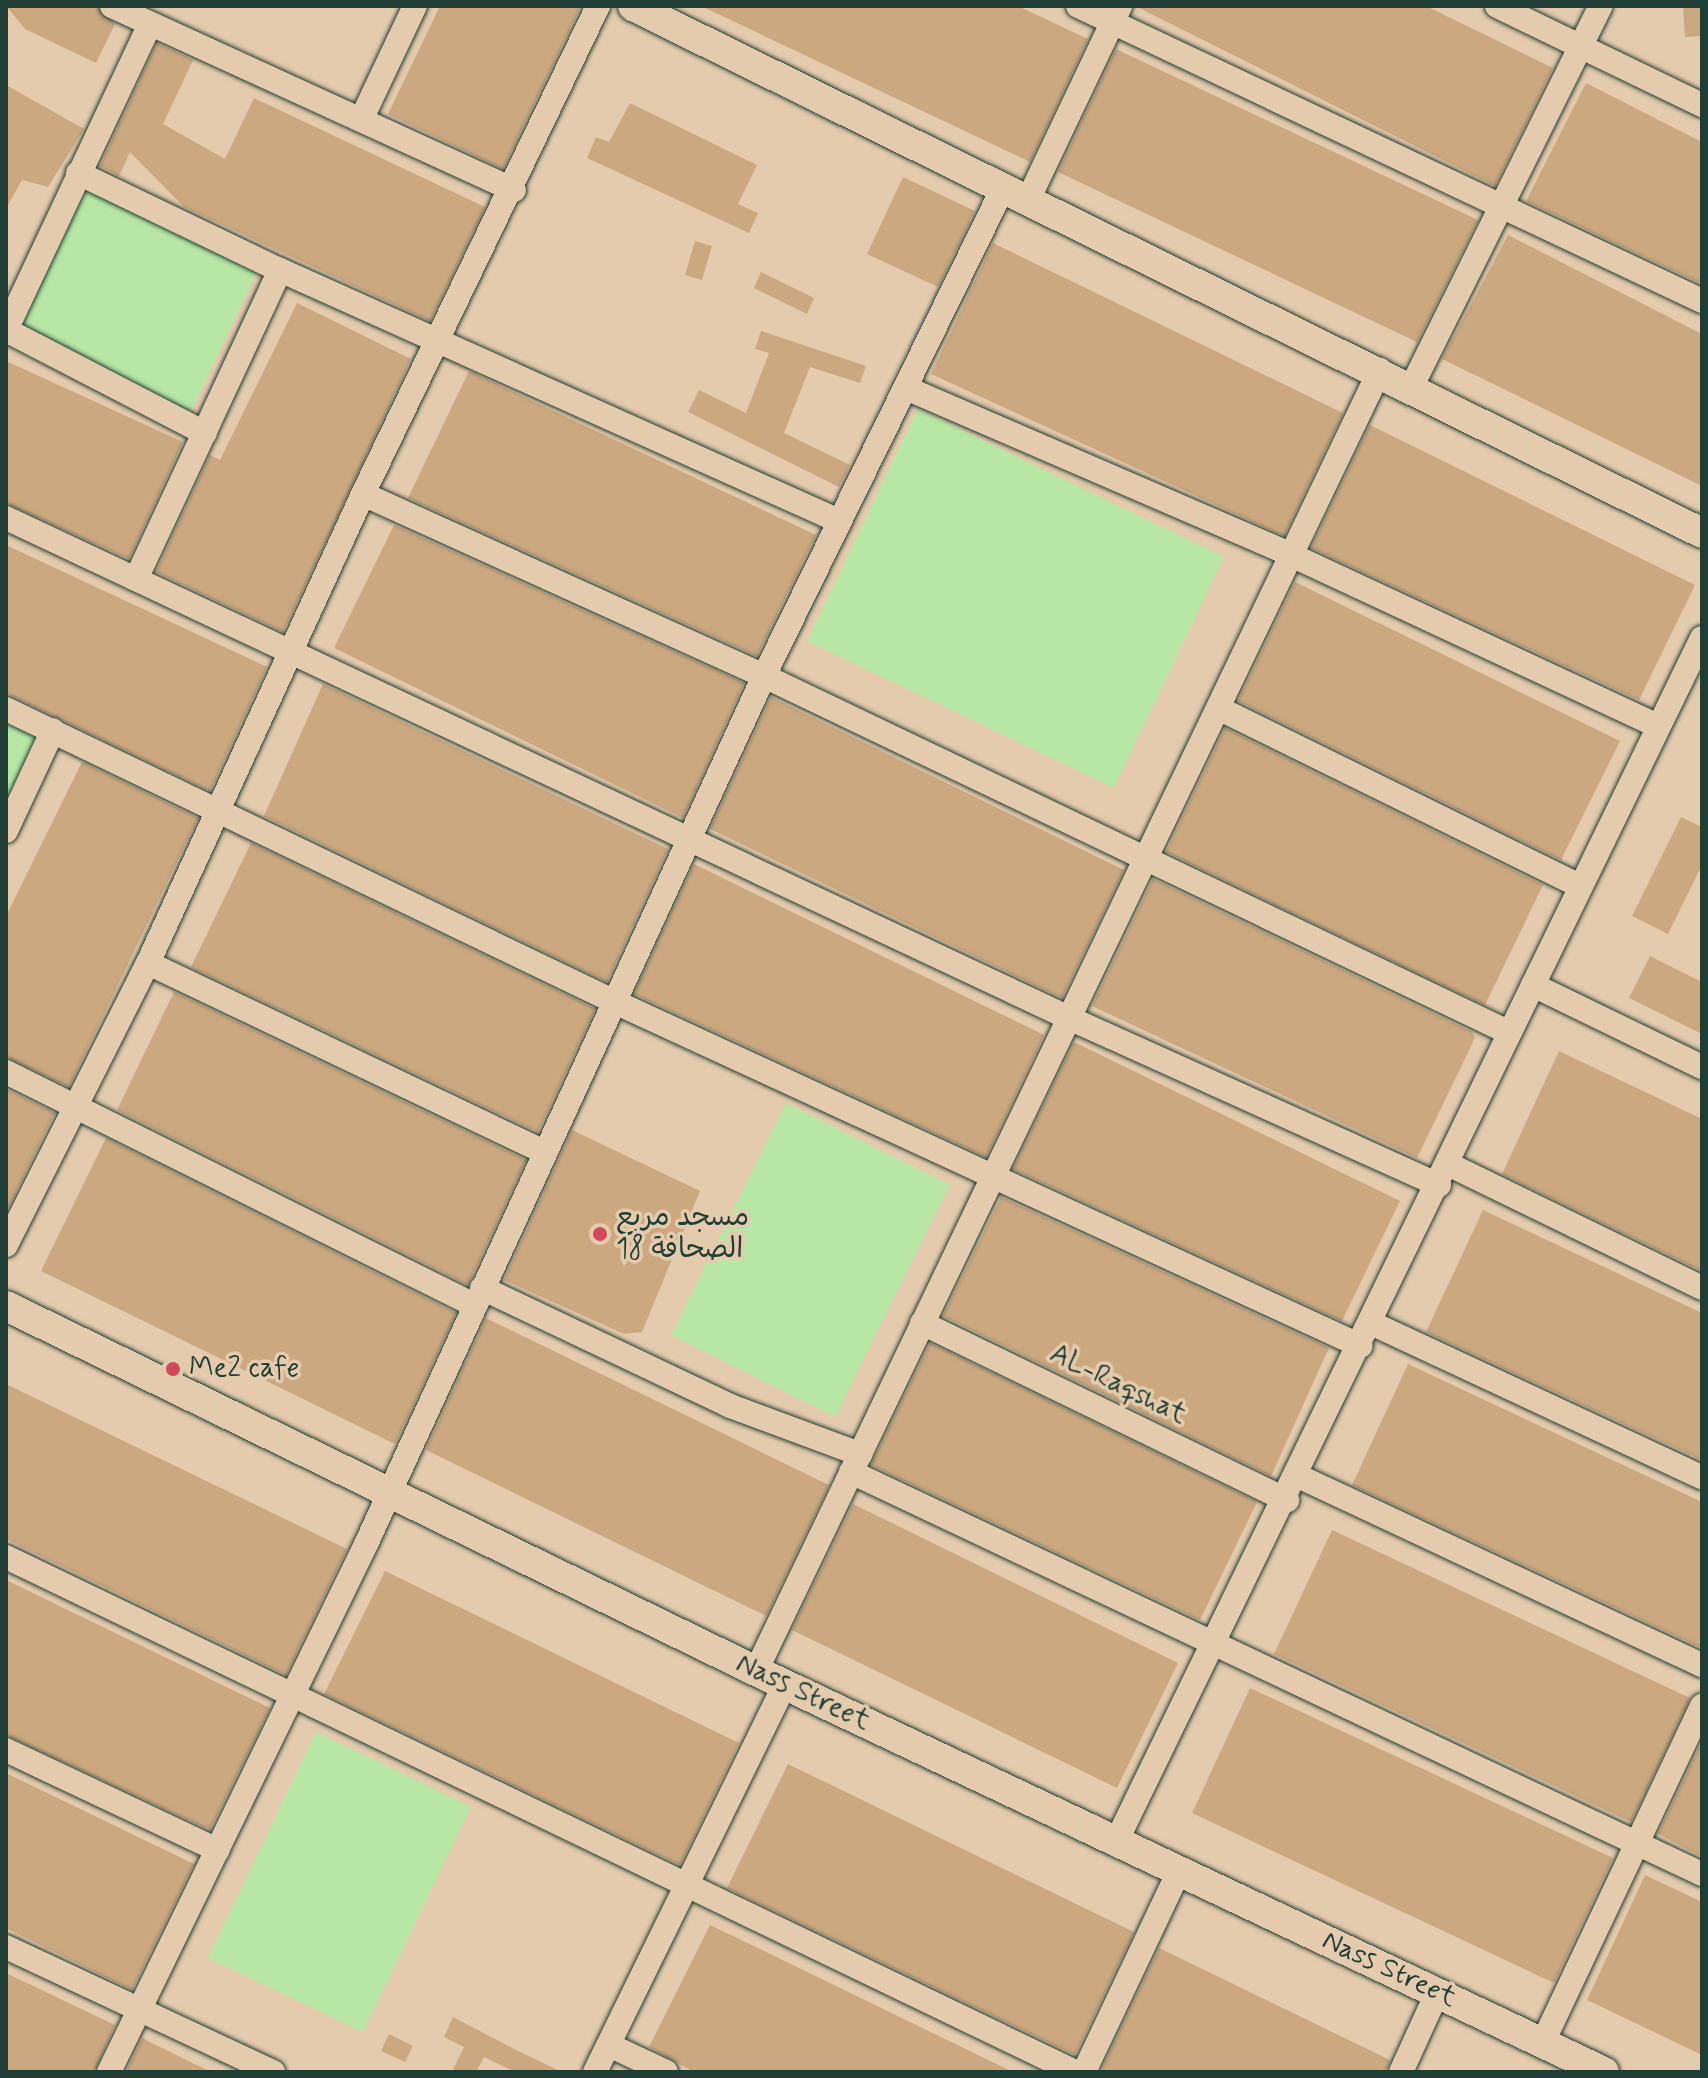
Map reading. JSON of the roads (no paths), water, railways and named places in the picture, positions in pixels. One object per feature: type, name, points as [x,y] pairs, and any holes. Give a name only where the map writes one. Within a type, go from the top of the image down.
[{"type":"street","points":[[112,6],[514,190]]},
{"type":"street","points":[[361,120],[415,6]]},
{"type":"street","points":[[6,1245],[148,963],[363,494],[514,190],[598,6]]},
{"type":"street","points":[[633,6],[1380,370],[1702,533]]},
{"type":"street","points":[[1078,6],[1116,14],[1501,207],[1702,301]]},
{"type":"street","points":[[1497,6],[1702,105]]},
{"type":"street","points":[[1412,386],[1601,6]]},
{"type":"street","points":[[109,2072],[218,1850],[288,1696],[367,1542],[386,1489],[839,521],[906,388],[1116,14]]},
{"type":"street","points":[[150,24],[6,330],[205,433]]},
{"type":"street","points":[[78,173],[280,270],[839,521]]},
{"type":"street","points":[[136,579],[280,270]]},
{"type":"street","points":[[756,1671],[1380,370]]},
{"type":"street","points":[[906,388],[1291,555],[1658,726]]},
{"type":"street","points":[[363,494],[764,676],[1144,861],[1508,1032]]},
{"type":"street","points":[[6,518],[291,653],[692,836],[1069,1018],[1445,1175],[1702,1288]]},
{"type":"street","points":[[1116,1842],[1287,1500],[1445,1175],[1578,885],[1702,638]]},
{"type":"street","points":[[1218,708],[1578,885]]},
{"type":"street","points":[[6,709],[221,808],[615,1002],[994,1173],[1361,1346]]},
{"type":"street","points":[[6,831],[53,730]]},
{"type":"street","points":[[148,963],[545,1152]]},
{"type":"street","points":[[1533,985],[1702,1067]]},
{"type":"street","points":[[6,1072],[478,1296],[856,1463],[1216,1642],[1702,1874]]},
{"type":"street","name":"Nass Street","points":[[6,1306],[756,1671],[1604,2072]]},
{"type":"street","name":"AL-Raqshat","points":[[922,1323],[1287,1500]]},
{"type":"street","points":[[1371,1323],[1702,1477]]},
{"type":"street","points":[[1298,1476],[1702,1665]]},
{"type":"street","points":[[6,1557],[288,1696],[688,1881],[1075,2072]]},
{"type":"street","points":[[595,2072],[785,1684]]},
{"type":"street","points":[[1543,2042],[1702,1706]]},
{"type":"street","points":[[6,1750],[218,1850]]},
{"type":"street","points":[[1084,2072],[1179,1871]]},
{"type":"street","points":[[6,1947],[273,2072]]},
{"type":"street","points":[[1401,2072],[1437,1993]]},
{"type":"street","points":[[609,2045],[666,2072]]},
{"type":"place","name":"مسجد مربع 18 الصحافة","points":[[600,1234]]},
{"type":"place","name":"Me2 cafe","points":[[173,1369]]}]
